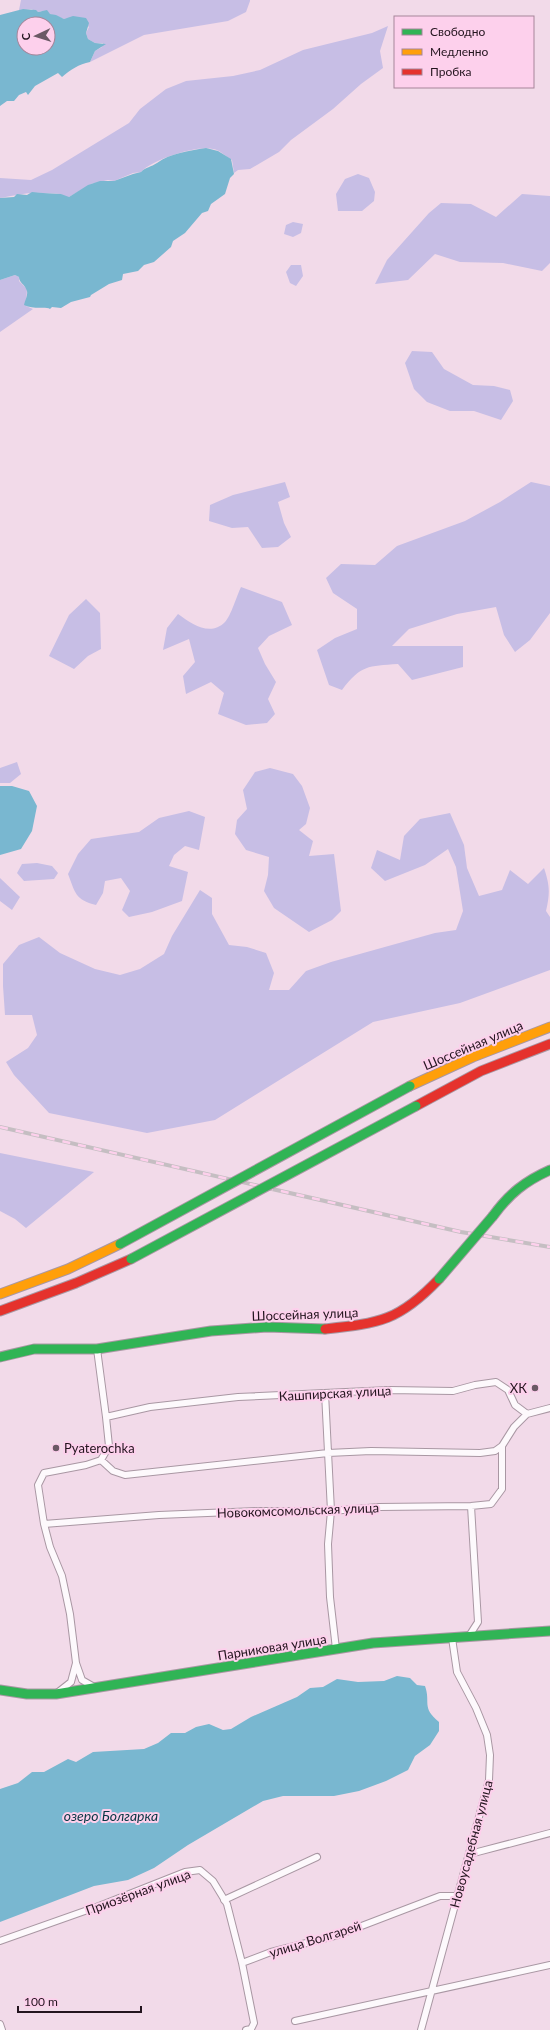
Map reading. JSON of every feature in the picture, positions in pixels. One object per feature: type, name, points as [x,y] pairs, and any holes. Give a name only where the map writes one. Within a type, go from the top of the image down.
[{"type":"main road","name":"Шоссейная улица","points":[[0,1294],[68,1269],[120,1244],[410,1086],[473,1057],[550,1027]]},
{"type":"main road","points":[[0,1311],[76,1283],[131,1259],[481,1071],[550,1044]]},
{"type":"main road","name":"Шоссейная улица","points":[[0,1357],[34,1348],[96,1349],[210,1331],[267,1327],[324,1329],[362,1325],[388,1319],[406,1309],[422,1297],[493,1216],[508,1194],[532,1178],[550,1170]]},
{"type":"main road","name":"Парниковая улица","points":[[0,1690],[27,1694],[56,1694],[98,1689],[373,1643],[550,1630]]},
{"type":"street","points":[[96,1349],[109,1446],[101,1460],[86,1465],[44,1473],[38,1485],[44,1524],[50,1547],[62,1576],[70,1614],[76,1663],[82,1680],[98,1689]]},
{"type":"street","name":"Кашпирская улица","points":[[106,1417],[150,1407],[223,1399],[389,1390],[453,1391],[475,1384],[496,1382],[508,1390],[515,1404],[527,1414]]},
{"type":"street","points":[[325,1393],[331,1512],[328,1544],[330,1597],[336,1649]]},
{"type":"street","points":[[101,1460],[113,1471],[125,1475],[328,1453],[371,1451],[480,1453],[495,1451],[502,1446],[514,1428],[527,1414],[550,1408]]},
{"type":"street","name":"Новокомсомольская улица","points":[[44,1524],[175,1514],[259,1511],[331,1512],[379,1507],[472,1506],[491,1504],[502,1489],[502,1446]]},
{"type":"street","points":[[469,1636],[478,1622],[472,1506]]},
{"type":"street","name":"Новоусадебная улица","points":[[421,2030],[489,1780],[490,1755],[487,1735],[476,1708],[457,1672],[452,1638]]},
{"type":"street","points":[[56,1694],[71,1682],[76,1663]]},
{"type":"street","points":[[470,1854],[550,1833]]},
{"type":"street","points":[[224,1900],[317,1857]]},
{"type":"street","name":"Приозёрная улица","points":[[0,1941],[99,1906],[185,1872],[200,1870],[213,1881],[224,1900],[242,1963]]},
{"type":"street","name":"улица Волгарей","points":[[242,1963],[271,1952],[338,1935],[440,1896],[457,1896]]},
{"type":"street","points":[[242,1963],[254,2023],[251,2029],[246,2030]]},
{"type":"street","points":[[295,2021],[550,1965]]},
{"type":"street","points":[[0,2024],[2,2030]]},
{"type":"shaded area","points":[[21,0],[250,0],[246,12],[228,21],[144,35],[90,62],[95,51],[102,47],[103,43],[95,43],[88,39],[86,33],[89,27],[76,17],[64,19],[31,9],[19,10]]},
{"type":"shaded area","points":[[388,26],[380,51],[383,68],[361,84],[333,109],[291,140],[279,152],[250,169],[238,170],[234,173],[232,160],[220,152],[205,148],[196,149],[164,158],[141,172],[133,173],[114,181],[108,180],[91,184],[69,197],[61,194],[36,193],[0,198],[0,178],[31,180],[52,170],[129,123],[140,109],[166,89],[186,81],[233,76],[260,70],[303,50],[372,33]]},
{"type":"shaded area","points":[[358,174],[369,178],[375,192],[374,201],[362,211],[338,211],[336,194],[345,179]]},
{"type":"shaded area","points":[[522,194],[550,196],[550,263],[542,271],[503,263],[460,262],[435,254],[408,280],[375,284],[387,260],[429,213],[441,203],[471,204],[496,217]]},
{"type":"shaded area","points":[[293,222],[303,224],[301,233],[293,237],[284,234],[286,225]]},
{"type":"shaded area","points":[[291,265],[301,265],[303,276],[296,286],[290,283],[286,272]]},
{"type":"shaded area","points":[[15,275],[19,277],[19,281],[27,289],[26,306],[33,309],[0,332],[0,280]]},
{"type":"shaded area","points":[[412,351],[432,352],[444,369],[473,385],[494,386],[510,390],[513,401],[501,420],[474,411],[450,411],[427,402],[414,389],[405,363]]},
{"type":"shaded area","points":[[285,482],[290,497],[278,502],[284,523],[291,537],[278,547],[262,548],[248,527],[232,528],[209,521],[210,505],[233,495]]},
{"type":"shaded area","points":[[531,482],[550,486],[550,613],[530,640],[515,652],[504,635],[496,607],[457,614],[409,629],[392,646],[463,646],[463,667],[412,680],[398,664],[379,665],[360,671],[342,690],[329,685],[317,650],[335,638],[357,629],[357,609],[333,593],[326,578],[341,564],[375,565],[397,546],[465,521],[500,502]]},
{"type":"shaded area","points":[[241,587],[282,602],[292,625],[269,636],[258,648],[265,664],[276,682],[268,699],[275,714],[267,723],[246,725],[218,714],[224,693],[211,682],[186,694],[183,676],[195,662],[189,639],[163,650],[167,628],[178,614],[189,622],[207,629],[219,626],[227,619]]},
{"type":"shaded area","points":[[86,599],[100,613],[101,649],[88,656],[74,669],[49,656],[69,615]]},
{"type":"shaded area","points":[[17,762],[21,774],[10,783],[0,783],[0,768]]},
{"type":"shaded area","points":[[270,768],[293,774],[302,786],[310,808],[306,824],[299,830],[313,841],[309,856],[334,854],[341,911],[332,920],[309,932],[274,908],[264,891],[268,875],[269,857],[246,850],[235,834],[237,820],[247,809],[243,790],[255,772]]},
{"type":"shaded area","points":[[189,811],[205,817],[199,850],[185,846],[174,855],[169,866],[188,872],[182,901],[152,912],[129,917],[122,910],[130,891],[121,878],[105,881],[103,893],[96,905],[84,901],[74,890],[68,874],[78,854],[91,839],[139,832],[159,818]]},
{"type":"shaded area","points":[[450,813],[464,845],[467,868],[479,896],[502,890],[510,870],[528,884],[544,868],[549,890],[546,911],[550,917],[550,970],[460,1003],[373,1022],[215,1120],[147,1133],[49,1113],[14,1075],[6,1062],[28,1048],[37,1035],[32,1015],[5,1015],[3,964],[19,945],[39,937],[60,953],[95,969],[120,975],[140,969],[164,954],[172,936],[200,890],[212,898],[212,914],[229,945],[247,947],[266,953],[274,973],[269,990],[289,990],[306,971],[331,962],[435,933],[456,930],[463,911],[456,867],[448,849],[425,865],[385,881],[371,868],[377,850],[400,860],[404,836],[420,819]]},
{"type":"shaded area","points":[[37,863],[52,866],[58,873],[54,879],[24,881],[17,873],[22,864]]},
{"type":"shaded area","points":[[0,878],[20,897],[12,910],[0,901]]},
{"type":"shaded area","points":[[0,1153],[94,1172],[26,1228],[15,1219],[0,1211]]},
{"type":"water","points":[[23,9],[36,10],[38,12],[47,10],[50,14],[56,15],[64,19],[73,16],[86,18],[89,23],[86,33],[88,39],[95,43],[106,44],[95,51],[90,62],[82,64],[62,77],[58,73],[35,86],[28,95],[26,92],[19,95],[14,101],[7,101],[0,106],[0,15]]},
{"type":"water","points":[[206,148],[218,151],[231,159],[234,174],[230,178],[225,194],[211,204],[208,211],[202,213],[185,233],[173,241],[171,247],[154,262],[144,265],[138,271],[123,274],[122,280],[109,284],[90,297],[71,302],[61,308],[52,307],[50,309],[24,305],[27,291],[19,277],[15,275],[0,280],[0,198],[14,197],[17,194],[27,195],[32,192],[61,194],[69,197],[88,185],[100,181],[114,181],[141,172],[174,155],[186,151]]},
{"type":"water","points":[[0,786],[12,786],[29,791],[37,806],[32,831],[21,849],[0,855]]},
{"type":"water","name":"озеро Болгарка","points":[[397,1676],[410,1678],[417,1685],[425,1686],[428,1708],[433,1717],[439,1722],[439,1731],[430,1745],[415,1756],[408,1770],[386,1781],[359,1791],[334,1796],[283,1796],[263,1801],[188,1845],[154,1868],[128,1880],[94,1886],[0,1922],[0,1789],[18,1783],[32,1772],[44,1772],[68,1759],[76,1762],[93,1752],[144,1749],[158,1743],[171,1733],[185,1733],[196,1727],[209,1724],[223,1730],[231,1729],[251,1717],[297,1697],[310,1688],[323,1687],[337,1679],[358,1682],[384,1681]]},
{"type":"railway","points":[[0,1127],[461,1232],[550,1247]]},
{"type":"traffic: fast","points":[[120,1244],[410,1086]]},
{"type":"traffic: fast","points":[[131,1259],[416,1106]]},
{"type":"traffic: fast","points":[[493,1216],[505,1201],[518,1189],[550,1170]]},
{"type":"traffic: fast","points":[[439,1279],[493,1216]]},
{"type":"traffic: fast","points":[[0,1357],[34,1349],[97,1349],[211,1331],[267,1327],[325,1329]]},
{"type":"traffic: fast","points":[[0,1690],[27,1694],[56,1694],[373,1643],[550,1631]]},
{"type":"traffic: slow","points":[[410,1086],[473,1057],[550,1027]]},
{"type":"traffic: slow","points":[[0,1294],[68,1269],[120,1244]]},
{"type":"traffic: jam","points":[[416,1106],[481,1071],[550,1044]]},
{"type":"traffic: jam","points":[[0,1311],[76,1283],[131,1259]]},
{"type":"traffic: jam","points":[[325,1329],[360,1325],[388,1318],[412,1304],[439,1279]]},
{"type":"place","name":"ХК","points":[[535,1388]]},
{"type":"place","name":"Pyaterochka","points":[[56,1448]]}]
